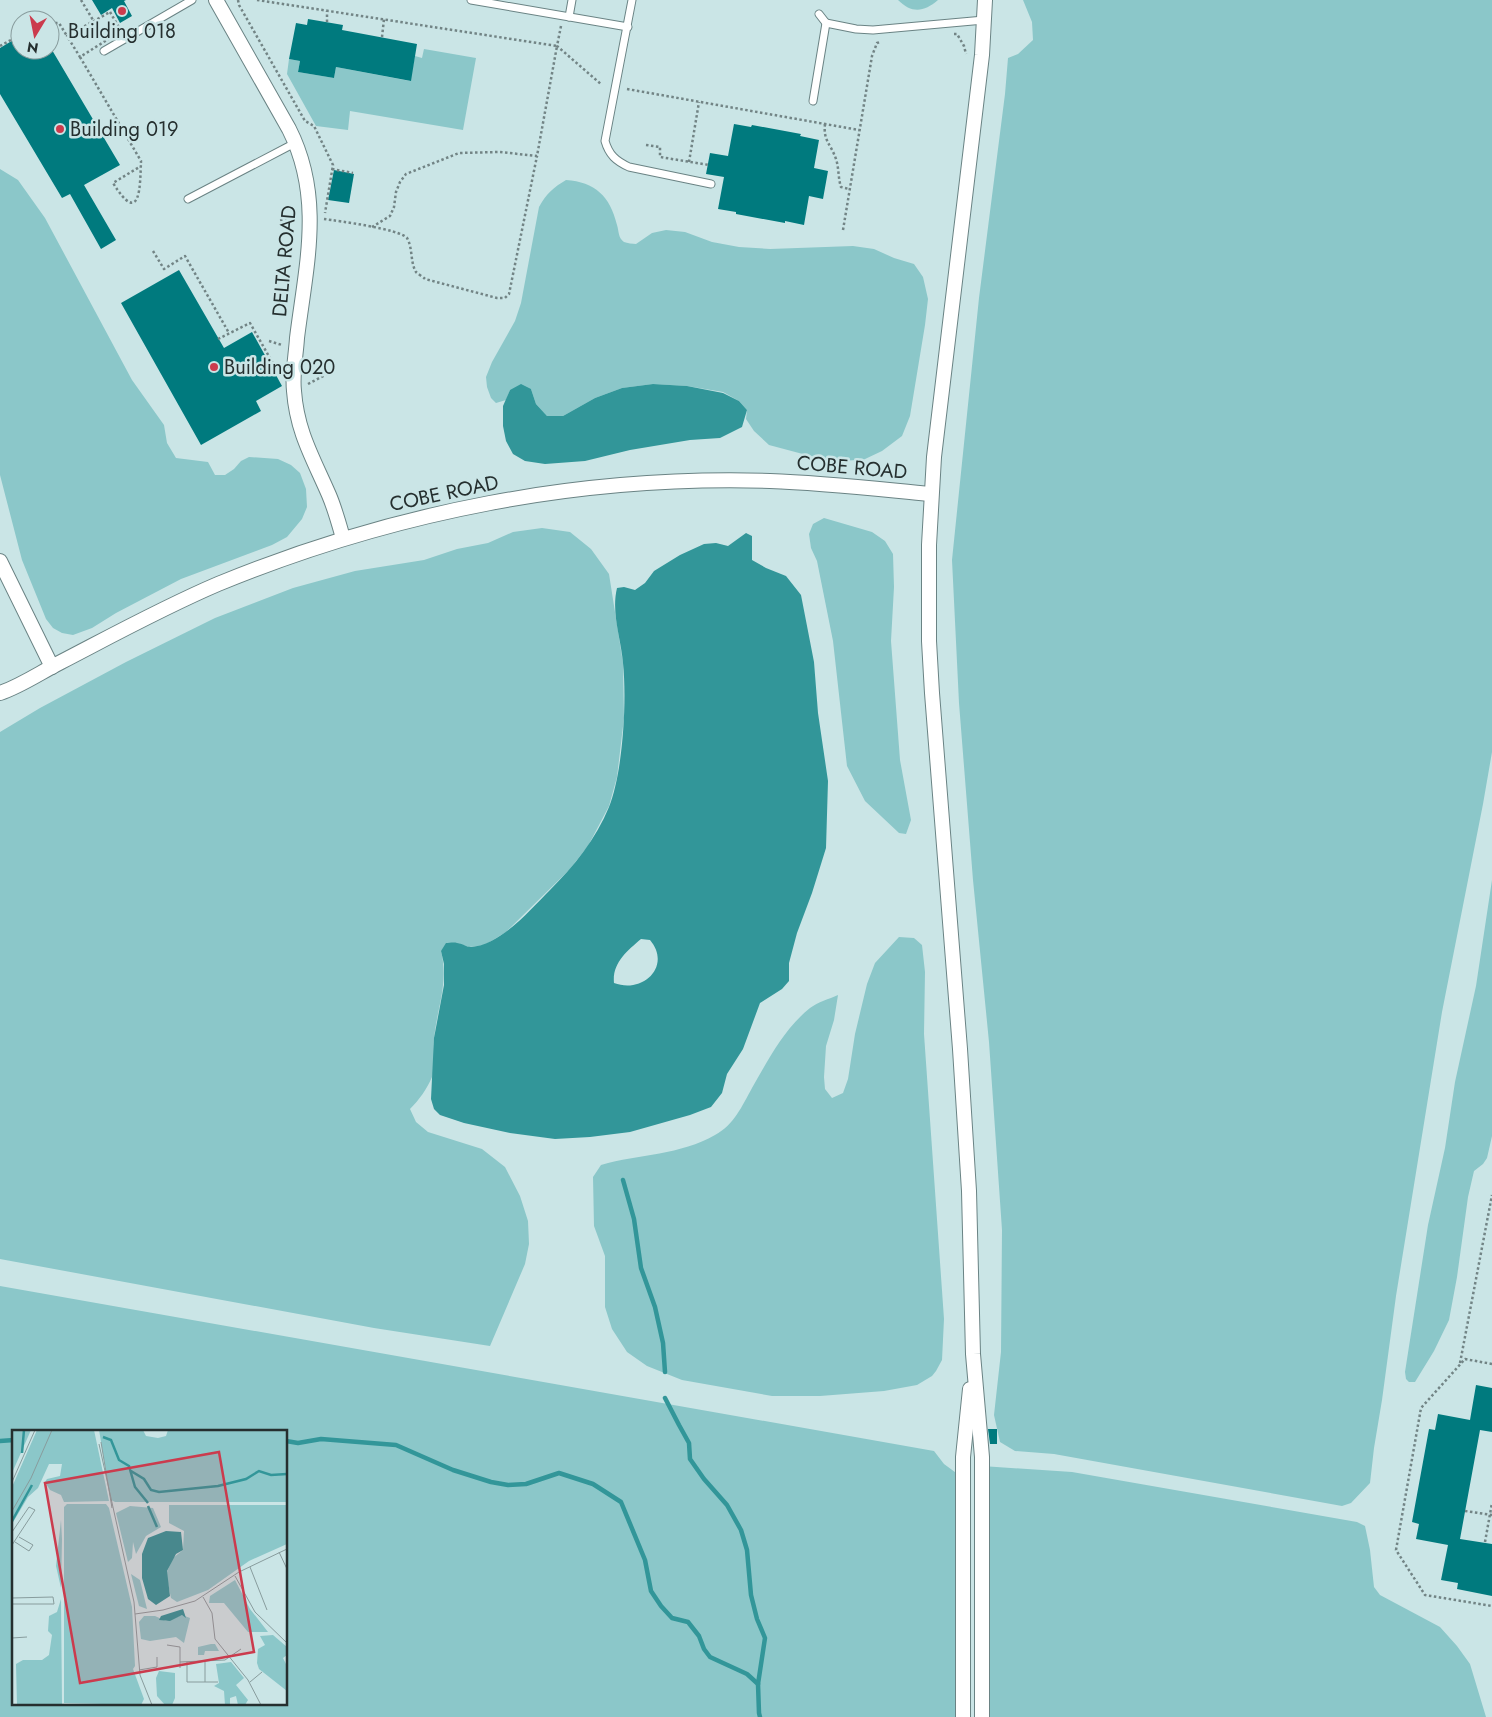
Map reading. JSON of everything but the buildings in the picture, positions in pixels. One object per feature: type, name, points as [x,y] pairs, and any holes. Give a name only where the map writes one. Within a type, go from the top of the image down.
[{"type":"street","name":"DELTA ROAD","points":[[216,0],[296,143],[304,167],[309,190],[310,231],[296,353],[294,389],[297,418],[306,446],[330,497],[343,538]]},
{"type":"street","points":[[982,1717],[982,1457],[973,1354],[969,1191],[960,1049],[931,684],[928,594],[934,457],[981,64],[985,0]]},
{"type":"street","name":"COBE ROAD","points":[[0,693],[152,615],[217,585],[343,538],[419,517],[546,493],[628,484],[693,481],[770,481],[931,494]]},
{"type":"street","points":[[0,561],[52,666]]},
{"type":"street","points":[[963,1717],[963,1457],[973,1354]]},
{"type":"lane","points":[[104,51],[192,0]]},
{"type":"lane","points":[[471,0],[628,27]]},
{"type":"lane","points":[[566,17],[572,0]]},
{"type":"lane","points":[[632,0],[605,141],[608,150],[619,162],[629,167],[711,184]]},
{"type":"lane","points":[[813,101],[826,23],[820,14]]},
{"type":"lane","points":[[826,23],[856,29],[873,30],[984,20]]},
{"type":"lane","points":[[188,200],[296,143]]},
{"type":"lane","points":[[963,1478],[982,1478]]},
{"type":"path","points":[[81,0],[93,20]]},
{"type":"path","points":[[238,0],[239,5],[305,121],[314,126],[333,165],[324,218],[372,227],[406,236],[416,271],[425,279],[497,298],[505,298],[509,294],[558,46],[566,17]]},
{"type":"path","points":[[257,0],[558,46],[602,84]]},
{"type":"path","points":[[327,10],[327,22]]},
{"type":"path","points":[[67,36],[110,12],[121,32],[80,57]]},
{"type":"path","points":[[382,38],[384,19]]},
{"type":"path","points":[[60,25],[141,161],[141,166],[139,194],[136,200],[127,202],[113,183],[141,166]]},
{"type":"path","points":[[949,34],[957,34],[964,46],[966,61]]},
{"type":"path","points":[[843,230],[872,56],[877,43],[883,40]]},
{"type":"path","points":[[627,89],[859,130]]},
{"type":"path","points":[[689,162],[699,102]]},
{"type":"path","points":[[825,124],[824,134],[835,157],[840,187],[849,189]]},
{"type":"path","points":[[646,145],[660,148],[660,157],[708,165]]},
{"type":"path","points":[[372,227],[390,216],[394,207],[396,192],[406,174],[459,153],[500,152],[537,156]]},
{"type":"path","points":[[332,169],[353,173]]},
{"type":"path","points":[[280,220],[300,218]]},
{"type":"path","points":[[153,251],[164,269],[186,256],[229,333]]},
{"type":"path","points":[[218,339],[250,323],[280,377]]},
{"type":"path","points":[[269,341],[284,346]]},
{"type":"path","points":[[303,388],[329,373]]},
{"type":"path","points":[[1460,1364],[1492,1196]]},
{"type":"path","points":[[1492,1364],[1465,1359],[1421,1408],[1396,1550],[1425,1594],[1492,1606]]},
{"type":"path","points":[[1485,1542],[1492,1503]]},
{"type":"path","points":[[1465,1511],[1491,1515]]},
{"type":"shaded area","points":[[898,0],[938,0],[928,7],[918,10],[908,8]]},
{"type":"shaded area","points":[[1023,0],[1492,0],[1492,752],[1442,1012],[1396,1296],[1370,1483],[1351,1503],[1342,1506],[1054,1454],[1015,1451],[1000,1442],[994,1415],[1001,1352],[1002,1230],[989,1042],[973,880],[959,703],[952,560],[979,298],[1008,58],[1018,54],[1033,40],[1032,22]]},
{"type":"shaded area","points":[[424,49],[476,58],[463,130],[350,111],[348,130],[316,126],[287,74],[289,59],[300,61],[298,72],[334,78],[336,67],[410,81],[415,56],[422,58]]},
{"type":"shaded area","points":[[0,169],[18,180],[45,218],[132,380],[164,425],[167,443],[176,458],[208,462],[215,475],[225,475],[241,461],[249,457],[278,459],[291,465],[300,473],[306,489],[307,507],[302,519],[287,537],[272,545],[181,579],[116,613],[92,628],[73,635],[62,633],[53,628],[46,619],[22,560],[0,475]]},
{"type":"shaded area","points":[[566,180],[585,184],[600,192],[610,206],[621,238],[627,243],[636,244],[652,233],[666,230],[685,232],[712,242],[739,247],[770,249],[853,246],[874,249],[914,264],[923,277],[928,299],[910,416],[902,436],[882,451],[863,460],[829,461],[769,445],[754,431],[746,419],[747,410],[739,401],[723,392],[687,386],[653,384],[622,388],[595,398],[563,416],[547,416],[536,404],[531,389],[510,390],[506,400],[496,403],[491,398],[486,377],[492,362],[515,321],[521,303],[539,207],[551,191]]},
{"type":"shaded area","points":[[521,384],[531,389],[536,404],[547,416],[563,416],[595,398],[622,388],[653,384],[687,386],[723,393],[739,401],[747,410],[742,427],[720,438],[690,440],[630,450],[585,461],[545,464],[525,461],[513,454],[506,441],[503,426],[503,406],[510,390]]},
{"type":"shaded area","points":[[824,518],[872,532],[885,541],[893,554],[894,587],[891,641],[900,760],[911,820],[906,834],[899,833],[865,801],[847,766],[833,641],[817,561],[811,548],[809,534],[813,524]]},
{"type":"shaded area","points":[[542,528],[570,532],[591,549],[609,574],[623,663],[624,718],[617,777],[609,806],[588,846],[569,870],[506,932],[485,945],[469,947],[458,943],[441,951],[444,974],[435,1028],[433,1073],[420,1098],[410,1109],[416,1122],[428,1132],[482,1149],[505,1167],[520,1196],[528,1221],[529,1244],[525,1264],[490,1346],[374,1328],[0,1259],[0,732],[40,708],[126,662],[215,618],[293,588],[355,571],[424,560],[457,549],[488,543],[513,532]]},
{"type":"shaded area","points":[[746,533],[752,536],[752,560],[786,576],[801,595],[814,662],[818,713],[828,781],[826,848],[797,933],[789,963],[789,981],[782,989],[760,1003],[743,1049],[727,1074],[722,1093],[711,1107],[630,1132],[555,1139],[510,1133],[464,1123],[440,1115],[434,1109],[431,1099],[434,1038],[444,985],[444,964],[441,951],[446,943],[459,943],[471,947],[482,945],[493,940],[514,925],[576,862],[598,830],[609,807],[618,775],[624,716],[623,663],[615,607],[617,588],[624,587],[635,590],[645,583],[654,571],[680,555],[704,544],[716,543],[728,546]],"holes":[[[641,939],[650,940],[656,950],[658,959],[656,968],[651,975],[635,985],[614,983],[615,969],[622,958]]]},
{"type":"shaded area","points":[[1492,880],[1492,1136],[1487,1158],[1474,1171],[1468,1197],[1449,1320],[1434,1351],[1415,1382],[1409,1382],[1406,1379],[1405,1372],[1428,1225],[1445,1148],[1455,1082],[1476,986]]},
{"type":"shaded area","points":[[899,937],[914,938],[922,945],[925,972],[924,1034],[944,1319],[942,1360],[936,1371],[932,1376],[917,1385],[884,1391],[820,1396],[772,1396],[682,1380],[647,1366],[627,1352],[612,1329],[605,1307],[605,1256],[594,1226],[593,1177],[601,1165],[688,1147],[722,1131],[737,1114],[771,1056],[792,1025],[813,1006],[838,995],[834,1020],[826,1046],[824,1077],[825,1089],[832,1098],[843,1093],[848,1079],[855,1034],[867,984],[875,963]]},
{"type":"shaded area","points":[[0,1286],[934,1451],[944,1464],[963,1478],[963,1717],[0,1717]]},
{"type":"shaded area","points":[[982,1466],[1072,1472],[1357,1522],[1365,1526],[1374,1587],[1380,1595],[1440,1627],[1457,1646],[1470,1664],[1486,1717],[982,1717]]},
{"type":"waterway","points":[[623,1180],[634,1219],[641,1268],[655,1307],[663,1343],[665,1372]]},
{"type":"waterway","points":[[665,1398],[689,1443],[690,1459],[704,1479],[727,1505],[741,1530],[747,1550],[751,1595],[757,1619],[765,1638],[758,1684],[760,1717]]},
{"type":"waterway","points":[[288,1441],[298,1443],[321,1439],[396,1445],[453,1470],[491,1482],[508,1485],[526,1484],[559,1473],[593,1484],[621,1502],[645,1560],[651,1591],[661,1606],[672,1618],[688,1622],[699,1636],[704,1649],[710,1657],[747,1674],[758,1684]]},
{"type":"waterway","points":[[0,1441],[12,1440]]},
{"type":"place","name":"Building 018","points":[[122,11]]},
{"type":"place","name":"Building 019","points":[[60,129]]},
{"type":"place","name":"Building 020","points":[[214,367]]}]
